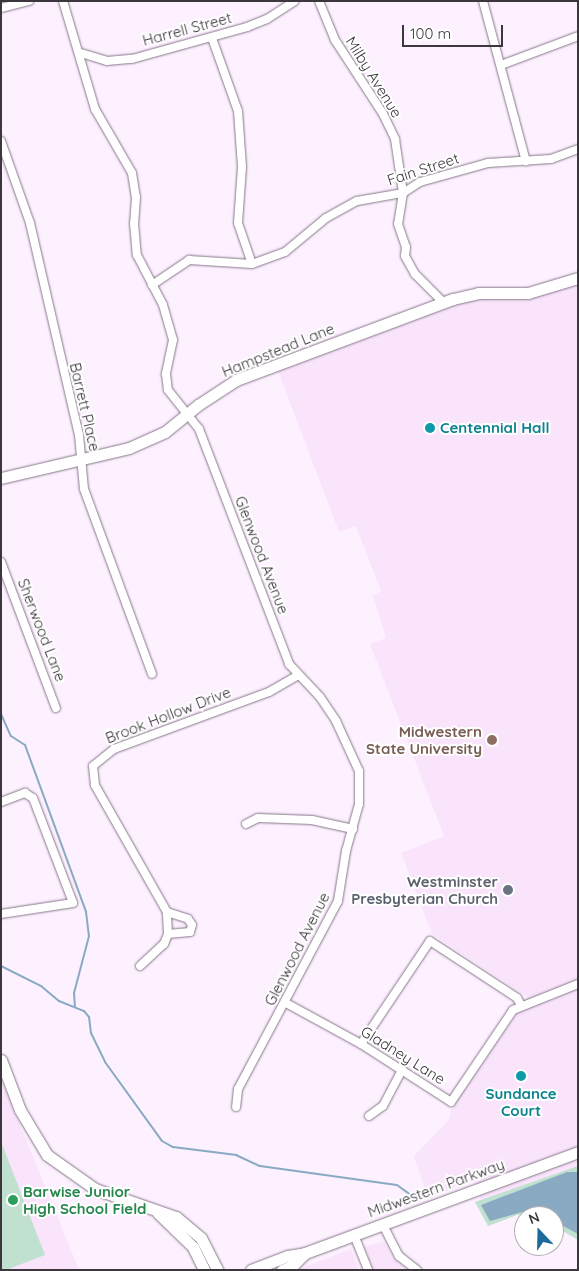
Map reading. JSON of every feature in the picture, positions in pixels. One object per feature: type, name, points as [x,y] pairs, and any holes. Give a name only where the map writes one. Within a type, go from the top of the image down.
[{"type":"street","points":[[1,8],[29,1]]},
{"type":"street","name":"Glenwood Avenue","points":[[63,1],[81,53],[95,109],[132,173],[136,197],[134,223],[137,254],[166,312],[173,340],[166,384],[199,429],[289,664],[320,696],[353,753],[360,779],[353,828],[338,901],[238,1090],[236,1107]]},
{"type":"street","name":"Harrell Street","points":[[81,53],[118,61],[212,38],[267,19],[295,1]]},
{"type":"street","name":"Milby Avenue","points":[[319,1],[335,40],[383,114],[395,139],[403,193],[398,216],[406,247],[405,256],[416,274],[443,302]]},
{"type":"street","points":[[483,1],[526,162]]},
{"type":"street","points":[[500,65],[578,36]]},
{"type":"street","points":[[212,38],[238,111],[242,167],[238,223],[252,264]]},
{"type":"street","name":"Barrett Place","points":[[1,141],[30,223],[84,459],[80,473],[84,489],[152,674]]},
{"type":"street","name":"Fain Street","points":[[152,285],[188,260],[252,264],[285,252],[326,218],[357,201],[403,193],[420,182],[488,163],[551,159],[578,149]]},
{"type":"street","name":"Hampstead Lane","points":[[1,478],[84,459],[138,444],[165,432],[187,414],[236,380],[443,302],[478,293],[528,293],[578,278]]},
{"type":"street","name":"Sherwood Lane","points":[[1,562],[56,708]]},
{"type":"street","name":"Brook Hollow Drive","points":[[168,934],[167,912],[95,785],[93,766],[106,753],[121,746],[269,692],[299,675]]},
{"type":"street","points":[[1,802],[25,793],[33,798],[73,903],[1,914]]},
{"type":"street","points":[[246,824],[258,818],[312,820],[353,828]]},
{"type":"street","points":[[140,966],[164,944],[168,934],[190,932],[192,925],[188,919],[167,912]]},
{"type":"street","points":[[361,1044],[430,941],[517,998],[521,1005]]},
{"type":"street","name":"Gladney Lane","points":[[286,1002],[361,1044],[452,1102],[505,1017],[521,1005],[578,984]]},
{"type":"street","points":[[1,1060],[20,1110],[47,1155],[95,1189],[176,1217],[192,1228],[217,1270]]},
{"type":"street","points":[[369,1116],[383,1106],[402,1070]]},
{"type":"street","name":"Midwestern Parkway","points":[[251,1270],[288,1256],[306,1253],[578,1152]]},
{"type":"street","points":[[155,1210],[193,1247],[204,1270]]},
{"type":"street","points":[[382,1225],[398,1256],[417,1270]]},
{"type":"street","points":[[354,1235],[368,1270]]},
{"type":"street","name":"Midwestern Parkway","points":[[282,1270],[292,1266],[306,1253]]},
{"type":"shaded area","name":"Midwestern State University","points":[[578,279],[578,1235],[564,1224],[564,1206],[514,1206],[514,1215],[488,1220],[474,1180],[428,1198],[414,1156],[449,1120],[451,1110],[528,997],[432,934],[401,853],[444,836],[370,644],[386,638],[373,596],[381,591],[356,526],[339,532],[278,371],[470,297]]},
{"type":"shaded area","points":[[1,1078],[79,1270],[1,1270]]},
{"type":"shaded area","points":[[383,1241],[394,1258],[408,1270],[373,1270],[364,1247]]},
{"type":"shaded area","points":[[351,1249],[359,1270],[296,1270]]},
{"type":"green space","name":"Barwise Junior High School Field","points":[[2,1144],[45,1255],[6,1270],[1,1270]]},
{"type":"green space","points":[[578,1166],[578,1240],[564,1232],[564,1206],[514,1206],[514,1216],[488,1226],[475,1202]]},
{"type":"water","points":[[567,1172],[578,1172],[578,1234],[564,1226],[564,1206],[514,1206],[514,1214],[490,1221],[481,1205]]},
{"type":"waterway","points":[[1,714],[11,736],[25,745],[86,912],[89,936],[74,993],[75,1006]]},
{"type":"waterway","points":[[1,966],[41,986],[59,1001],[84,1011],[89,1017],[91,1033],[105,1062],[162,1141],[173,1147],[236,1155],[260,1166],[397,1185],[415,1198]]},
{"type":"place","name":"Centennial Hall","points":[[430,428]]},
{"type":"place","name":"Midwestern State University","points":[[492,740]]},
{"type":"place","name":"Westminster Presbyterian Church","points":[[508,890]]},
{"type":"place","name":"Sundance Court","points":[[521,1076]]},
{"type":"place","name":"Barwise Junior High School Field","points":[[13,1200]]}]
